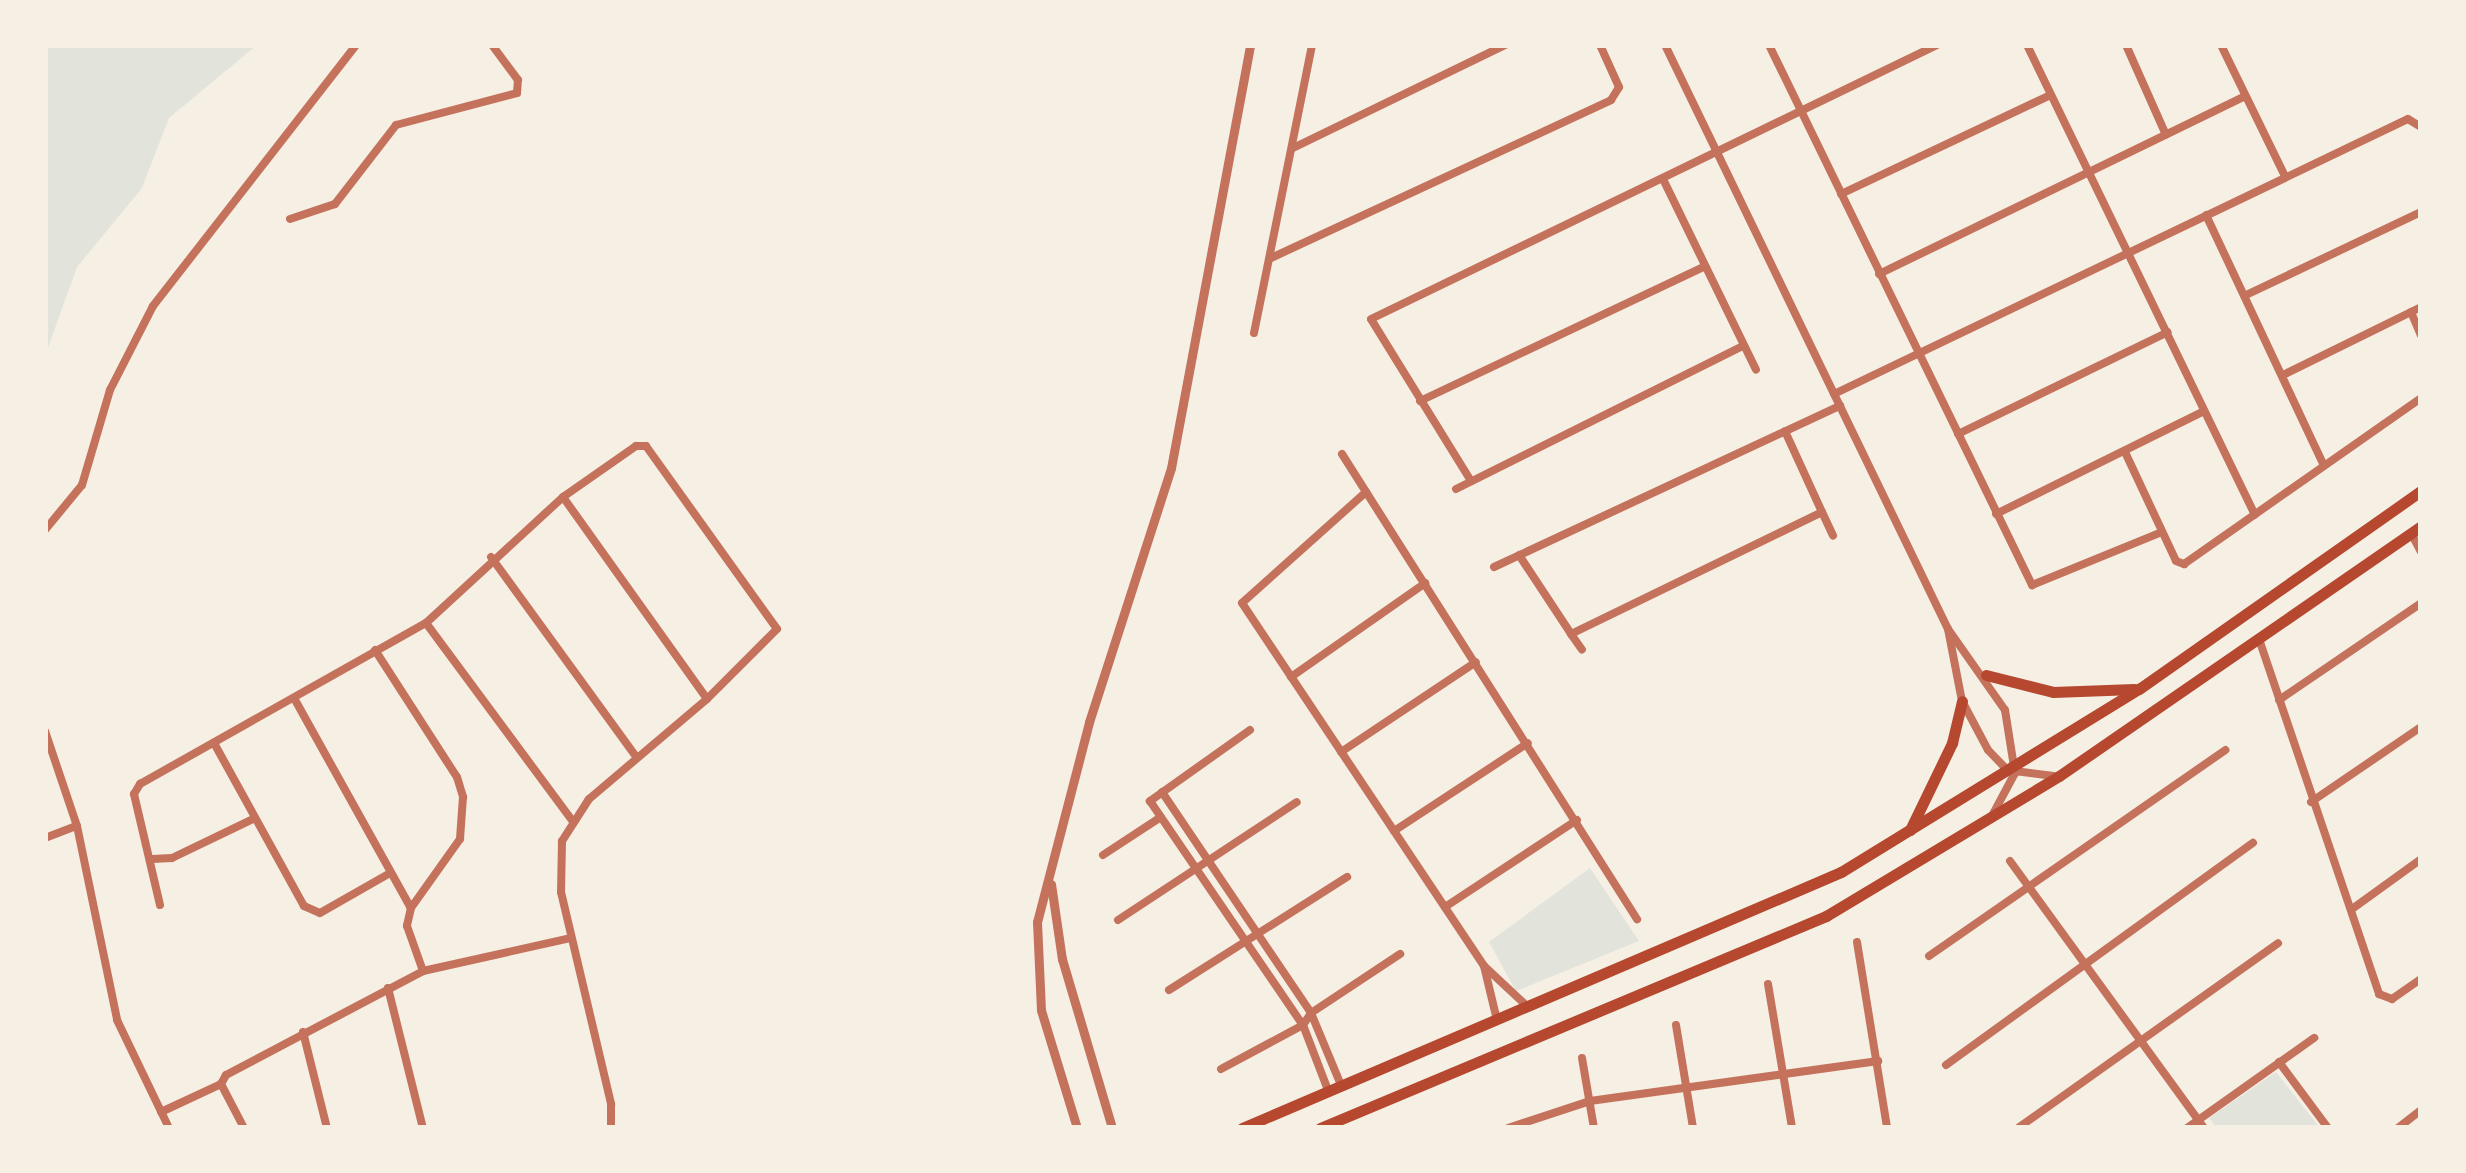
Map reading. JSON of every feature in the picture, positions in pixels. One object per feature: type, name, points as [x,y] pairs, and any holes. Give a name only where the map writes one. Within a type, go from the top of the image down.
[{"type":"main road","points":[[1242,1128],[1783,900],[2013,769],[2139,688],[2421,491]]},
{"type":"main road","points":[[1320,1128],[1792,934],[2059,776],[2416,530]]},
{"type":"main road","points":[[1986,675],[2053,692],[2139,688]]},
{"type":"main road","points":[[1910,831],[1941,771],[1962,700]]},
{"type":"street","points":[[45,530],[82,485],[110,390],[153,306],[356,45]]},
{"type":"street","points":[[290,219],[335,204],[396,125],[517,93],[518,80],[492,45]]},
{"type":"street","points":[[1077,1128],[1036,978],[1036,922],[1090,722],[1171,468],[1250,45]]},
{"type":"street","points":[[1254,333],[1312,45]]},
{"type":"street","points":[[1293,148],[1505,45]]},
{"type":"street","points":[[1270,258],[1612,100],[1620,87],[1600,45]]},
{"type":"street","points":[[1665,45],[1948,629],[1986,675],[2005,710],[2013,769],[1990,818]]},
{"type":"street","points":[[1770,45],[2032,585],[2162,532]]},
{"type":"street","points":[[1471,481],[1369,320],[1938,45]]},
{"type":"street","points":[[2027,45],[2255,515]]},
{"type":"street","points":[[2126,45],[2166,135]]},
{"type":"street","points":[[2221,45],[2285,176]]},
{"type":"street","points":[[1841,194],[2050,94]]},
{"type":"street","points":[[1879,274],[2245,96]]},
{"type":"street","points":[[1834,394],[2408,118],[2420,124]]},
{"type":"street","points":[[1663,179],[1756,370]]},
{"type":"street","points":[[2246,295],[2421,212]]},
{"type":"street","points":[[2206,215],[2324,466]]},
{"type":"street","points":[[1420,401],[1705,266]]},
{"type":"street","points":[[2283,374],[2421,307]]},
{"type":"street","points":[[2410,312],[2421,335]]},
{"type":"street","points":[[1958,434],[2168,332]]},
{"type":"street","points":[[1456,489],[1742,346]]},
{"type":"street","points":[[2125,452],[2176,562],[2192,560],[2421,398]]},
{"type":"street","points":[[1494,567],[1840,406]]},
{"type":"street","points":[[1996,514],[2204,411]]},
{"type":"street","points":[[1784,431],[1833,536]]},
{"type":"street","points":[[160,905],[134,794],[214,743],[426,623],[492,557],[563,497],[636,446],[646,446],[775,622],[774,634],[572,820],[558,866],[611,1104],[611,1128]]},
{"type":"street","points":[[1342,454],[1578,820],[1637,920]]},
{"type":"street","points":[[1366,492],[1242,605],[1484,966],[1528,1007]]},
{"type":"street","points":[[563,497],[706,699]]},
{"type":"street","points":[[1571,634],[1822,512]]},
{"type":"street","points":[[2416,530],[2421,552]]},
{"type":"street","points":[[1519,555],[1582,650]]},
{"type":"street","points":[[492,557],[637,758]]},
{"type":"street","points":[[1290,677],[1425,584]]},
{"type":"street","points":[[2279,700],[2421,603]]},
{"type":"street","points":[[426,623],[572,820]]},
{"type":"street","points":[[1948,629],[1962,700],[2013,769],[2059,776]]},
{"type":"street","points":[[2259,639],[2310,802],[2385,999],[2421,979]]},
{"type":"street","points":[[376,650],[458,777],[463,797],[460,839],[411,908],[407,926],[423,972]]},
{"type":"street","points":[[1954,670],[1976,661]]},
{"type":"street","points":[[1341,752],[1476,662]]},
{"type":"street","points":[[294,698],[411,908]]},
{"type":"street","points":[[2310,802],[2421,726]]},
{"type":"street","points":[[1250,730],[1150,800],[1303,1024],[1328,1090]]},
{"type":"street","points":[[45,734],[77,826],[117,1020],[170,1128]]},
{"type":"street","points":[[214,743],[311,910],[320,913],[390,873]]},
{"type":"street","points":[[1394,831],[1528,744]]},
{"type":"street","points":[[1929,956],[2224,750]]},
{"type":"street","points":[[1162,792],[1311,1012],[1342,1085]]},
{"type":"street","points":[[1118,920],[1297,802]]},
{"type":"street","points":[[1103,855],[1161,817]]},
{"type":"street","points":[[152,859],[172,858],[255,818]]},
{"type":"street","points":[[1445,906],[1578,820]]},
{"type":"street","points":[[45,838],[77,826]]},
{"type":"street","points":[[1946,1065],[2253,843]]},
{"type":"street","points":[[2352,909],[2421,860]]},
{"type":"street","points":[[2010,861],[2202,1124]]},
{"type":"street","points":[[1169,990],[1246,939],[1262,935],[1347,877]]},
{"type":"street","points":[[1050,878],[1062,959],[1112,1128]]},
{"type":"street","points":[[161,1112],[220,1084],[226,1074],[303,1032],[423,972],[571,938]]},
{"type":"street","points":[[1858,942],[1888,1128]]},
{"type":"street","points":[[2018,1128],[2278,943]]},
{"type":"street","points":[[1221,1069],[1303,1024],[1311,1012],[1400,954]]},
{"type":"street","points":[[1484,966],[1497,1020]]},
{"type":"street","points":[[1768,984],[1792,1128]]},
{"type":"street","points":[[388,988],[423,1128]]},
{"type":"street","points":[[1676,1025],[1693,1128]]},
{"type":"street","points":[[303,1032],[327,1128]]},
{"type":"street","points":[[2187,1128],[2202,1124],[2314,1038]]},
{"type":"street","points":[[1582,1058],[1594,1128]]},
{"type":"street","points":[[1508,1128],[1590,1101],[1784,1071],[1878,1061]]},
{"type":"street","points":[[2279,1062],[2328,1128]]},
{"type":"street","points":[[220,1084],[244,1128]]},
{"type":"street","points":[[2398,1128],[2421,1110]]},
{"type":"shaded area","points":[[45,45],[257,45],[169,118],[142,188],[77,267],[45,356]]},
{"type":"shaded area","points":[[1590,868],[1639,941],[1516,991],[1489,942]]},
{"type":"shaded area","points":[[2276,1072],[2320,1128],[2217,1128],[2209,1118]]}]
